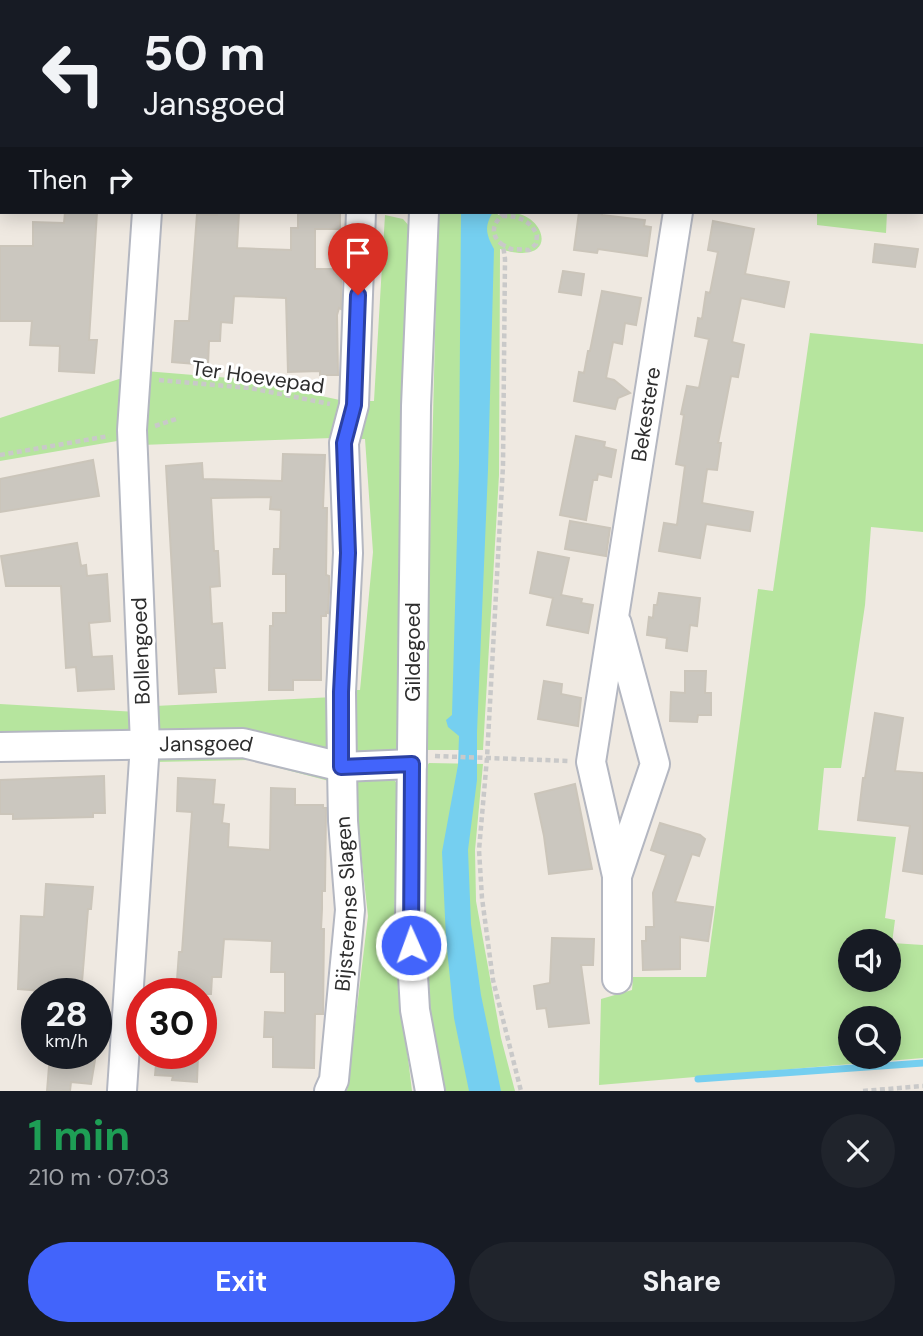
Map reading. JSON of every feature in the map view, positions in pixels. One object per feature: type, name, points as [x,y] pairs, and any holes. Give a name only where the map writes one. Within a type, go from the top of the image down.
[{"type":"street","name":"Bollengoed","points":[[122,1091],[145,744],[132,430],[147,214]]},
{"type":"street","name":"Bijsterense Slagen","points":[[329,1091],[334,1080],[350,910],[341,767],[341,692],[348,553],[344,443],[354,405],[361,214]]},
{"type":"street","name":"Gildegoed","points":[[424,214],[416,419],[425,760],[410,923],[415,1010],[430,1091]]},
{"type":"street","name":"Bekestere","points":[[617,979],[617,876],[591,762],[678,214]]},
{"type":"street","name":"Bekestere","points":[[614,616],[655,764],[617,876]]},
{"type":"street","name":"Jansgoed","points":[[0,747],[243,743],[341,767],[425,760]]},
{"type":"path","points":[[502,214],[527,222],[537,235],[536,244],[529,250],[511,249],[503,245],[494,234],[495,223],[502,214]]},
{"type":"path","points":[[503,245],[503,466],[487,758],[479,850],[482,898],[493,980],[520,1091]]},
{"type":"path","name":"Ter Hoevepad","points":[[137,379],[250,388],[330,404],[354,405]]},
{"type":"path","points":[[0,455],[132,430]]},
{"type":"path","points":[[425,760],[487,758],[591,762]]},
{"type":"path","points":[[863,1091],[923,1086]]},
{"type":"green space","points":[[438,214],[517,214],[536,225],[541,234],[541,244],[535,250],[521,253],[500,249],[499,475],[483,750],[428,750],[425,747]]},
{"type":"green space","points":[[817,214],[887,214],[886,233],[817,225]]},
{"type":"green space","points":[[385,215],[403,219],[410,227],[399,744],[394,752],[359,753],[356,750],[351,690],[360,690],[373,552],[365,439],[351,439],[361,401],[374,401]]},
{"type":"green space","points":[[810,333],[923,344],[923,532],[871,527],[865,605],[841,768],[824,768],[818,830],[896,837],[885,918],[895,920],[894,929],[838,929],[838,992],[901,992],[901,944],[923,945],[923,1058],[901,1060],[901,1006],[838,1006],[838,1065],[599,1085],[601,999],[632,990],[633,977],[706,977],[758,589],[773,591]]},
{"type":"green space","points":[[145,371],[242,379],[349,402],[332,438],[141,445]]},
{"type":"green space","points":[[127,378],[123,440],[0,461],[0,418]]},
{"type":"green space","points":[[334,697],[330,746],[326,751],[161,730],[156,724],[155,706]]},
{"type":"green space","points":[[0,704],[137,712],[130,735],[0,740]]},
{"type":"green space","points":[[233,755],[323,775],[329,781],[249,760],[156,762],[159,758]]},
{"type":"green space","points":[[429,763],[483,764],[475,850],[476,901],[501,1038],[515,1091],[444,1091],[429,1009],[424,923],[425,768]]},
{"type":"green space","points":[[390,775],[399,786],[402,1009],[412,1091],[347,1091],[368,916],[355,800],[356,777]]},
{"type":"water","points":[[461,214],[492,214],[487,230],[494,249],[477,780],[468,850],[471,924],[481,995],[501,1091],[469,1091],[454,1018],[446,939],[442,852],[458,765],[459,736],[448,727],[446,720],[452,715],[459,464]]},
{"type":"building","points":[[65,214],[97,214],[89,340],[97,340],[94,373],[59,371],[60,346],[30,345],[32,321],[0,321],[0,246],[33,246],[33,222],[64,223]]},
{"type":"building","points":[[197,214],[239,214],[237,248],[291,250],[291,228],[298,228],[298,214],[340,214],[340,229],[315,229],[315,269],[341,271],[341,309],[339,308],[337,315],[338,375],[320,375],[320,371],[288,372],[286,298],[234,296],[232,323],[221,322],[220,341],[209,341],[208,365],[172,362],[175,321],[189,321]]},
{"type":"building","points":[[579,214],[645,220],[644,226],[651,227],[647,256],[598,249],[597,253],[574,250]]},
{"type":"building","points":[[713,221],[754,229],[745,274],[789,282],[784,307],[741,298],[732,342],[744,345],[738,377],[731,376],[718,443],[721,443],[717,470],[707,469],[702,503],[753,512],[750,531],[706,524],[700,558],[659,551],[664,523],[677,525],[685,466],[676,464],[684,415],[681,414],[687,386],[699,388],[709,339],[695,336],[698,318],[702,319],[706,292],[710,293],[718,252],[708,250]]},
{"type":"building","points":[[875,244],[918,249],[915,267],[873,262]]},
{"type":"building","points":[[563,271],[584,274],[581,295],[559,292]]},
{"type":"building","points":[[602,291],[641,298],[636,325],[625,323],[622,344],[613,342],[606,378],[614,380],[630,393],[618,398],[615,409],[574,401],[579,372],[584,373],[590,351]]},
{"type":"building","points":[[576,436],[605,442],[604,447],[616,450],[611,477],[598,474],[597,480],[593,480],[586,520],[560,515]]},
{"type":"building","points":[[283,454],[325,455],[323,508],[327,508],[326,575],[329,576],[329,592],[328,613],[321,616],[321,680],[293,680],[293,690],[269,690],[270,626],[273,626],[273,613],[286,613],[286,574],[273,574],[274,549],[280,549],[281,510],[270,509],[271,497],[211,498],[214,551],[218,551],[220,586],[210,587],[212,624],[222,623],[225,668],[214,668],[216,692],[179,694],[166,466],[202,463],[203,479],[282,481]]},
{"type":"building","points":[[93,460],[99,496],[0,512],[0,479]]},
{"type":"building","points":[[570,521],[610,528],[606,556],[565,549]]},
{"type":"building","points":[[77,543],[81,566],[86,565],[87,576],[107,574],[110,621],[89,623],[92,657],[112,656],[114,689],[78,691],[76,667],[66,668],[61,586],[6,586],[1,556]]},
{"type":"building","points":[[538,552],[569,558],[561,595],[582,599],[581,603],[593,605],[588,633],[547,625],[553,598],[530,593]]},
{"type":"building","points":[[659,593],[700,598],[697,626],[690,625],[687,651],[666,648],[667,638],[647,635],[649,617],[653,618]]},
{"type":"building","points":[[685,671],[706,671],[705,693],[711,693],[711,715],[698,715],[697,722],[670,721],[671,692],[685,693]]},
{"type":"building","points":[[544,681],[562,684],[561,694],[581,698],[578,726],[538,719]]},
{"type":"building","points":[[875,713],[903,718],[895,771],[923,773],[923,874],[903,871],[910,826],[858,820]]},
{"type":"building","points":[[104,776],[105,813],[93,813],[93,817],[13,819],[13,814],[0,814],[0,780]]},
{"type":"building","points":[[178,778],[215,780],[213,804],[224,805],[222,823],[229,824],[228,847],[270,850],[271,788],[295,789],[295,805],[323,805],[323,808],[326,808],[325,891],[322,891],[321,929],[324,929],[323,1014],[315,1014],[314,1068],[273,1067],[273,1037],[264,1037],[265,1012],[285,1013],[285,972],[271,972],[272,941],[224,939],[221,977],[177,978],[179,952],[182,952],[192,812],[177,811]]},
{"type":"building","points":[[575,784],[592,869],[549,874],[535,794]]},
{"type":"building","points":[[660,823],[705,839],[699,856],[692,854],[675,902],[713,907],[708,941],[680,937],[680,969],[643,970],[642,941],[646,941],[646,927],[654,927],[653,893],[666,855],[651,850]]},
{"type":"building","points":[[46,884],[93,887],[91,909],[88,909],[82,978],[21,978],[21,989],[18,989],[21,916],[44,917]]},
{"type":"building","points":[[552,938],[594,939],[593,965],[581,965],[589,1023],[549,1027],[546,1008],[537,1009],[534,986],[550,983]]},
{"type":"building","points":[[49,1069],[94,1069],[91,1084],[71,1082],[70,1091],[47,1091]]},
{"type":"building","points":[[156,1069],[197,1069],[197,1082],[172,1080],[173,1076],[155,1075]]},
{"type":"waterway","points":[[698,1079],[923,1063]]},
{"type":"route","points":[[358,295],[354,405],[344,443],[348,553],[341,692],[341,767],[412,764],[411,945]]}]
